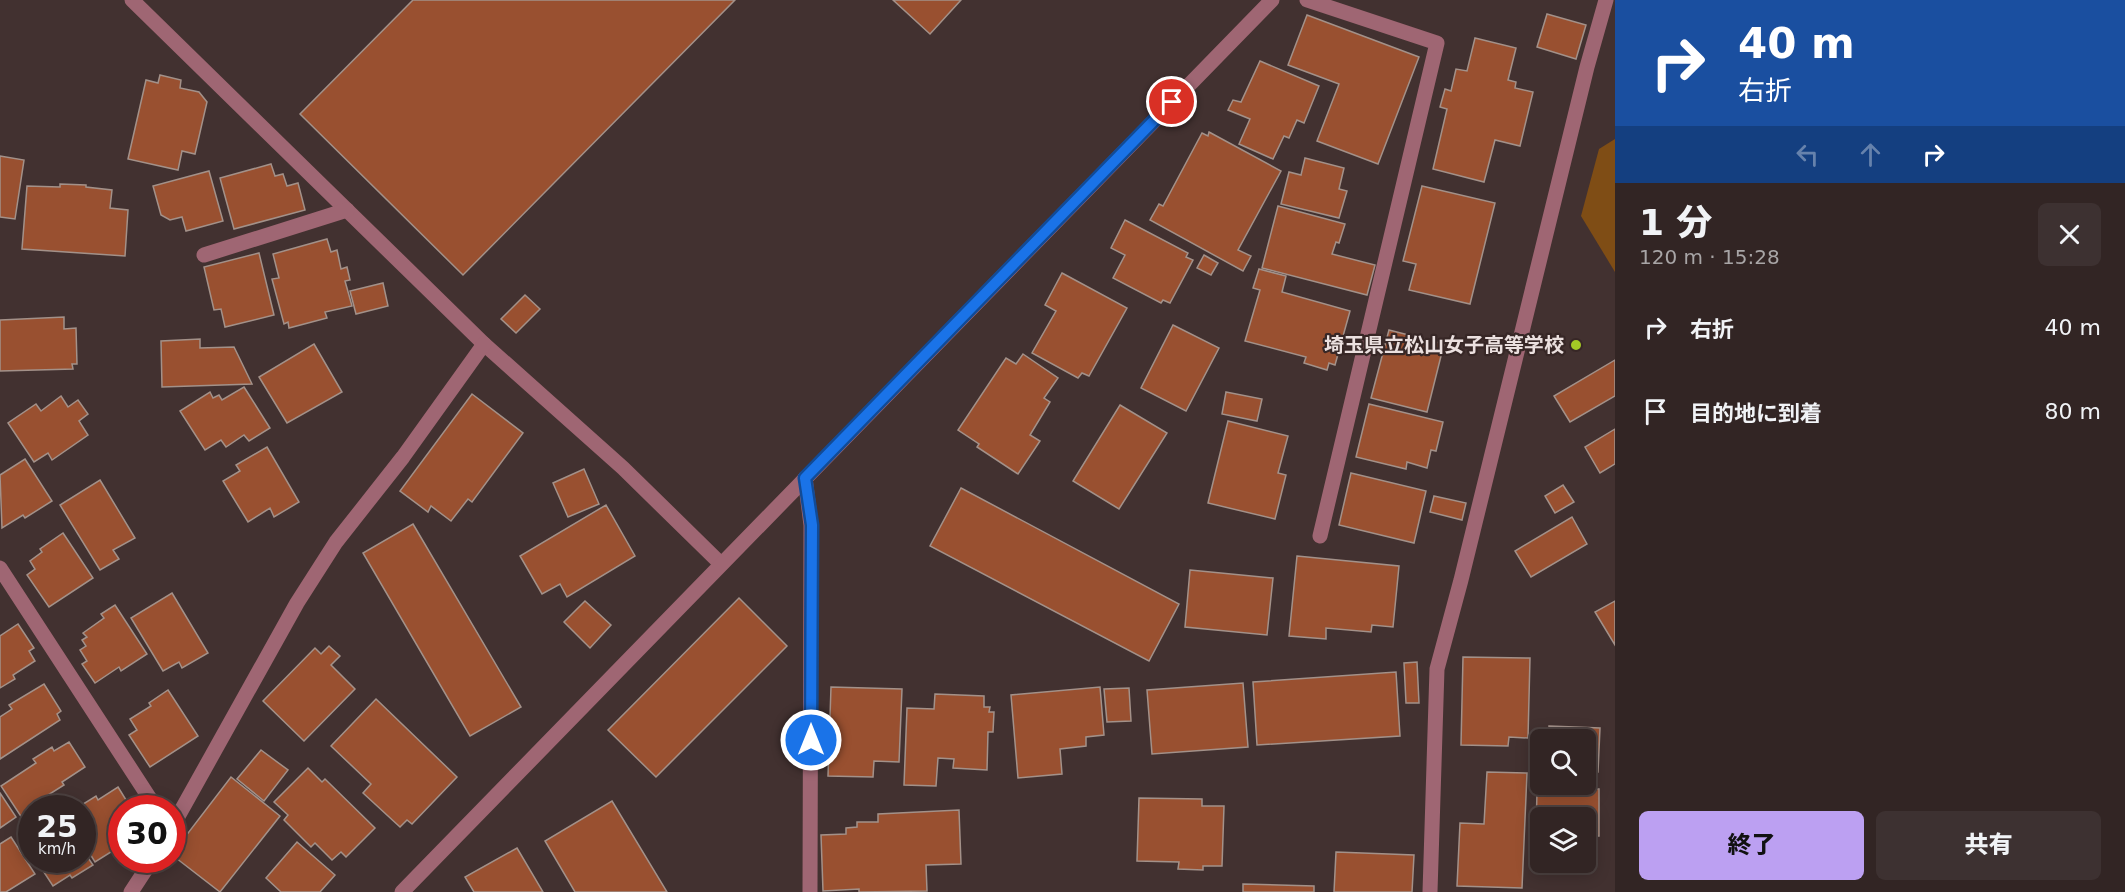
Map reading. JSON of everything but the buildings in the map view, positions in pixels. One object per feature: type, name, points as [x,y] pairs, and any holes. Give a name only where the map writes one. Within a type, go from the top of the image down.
[{"type":"street","points":[[132,0],[484,344],[623,468],[721,564]]},
{"type":"street","points":[[402,892],[1272,0]]},
{"type":"street","points":[[1307,0],[1437,43],[1320,536]]},
{"type":"street","points":[[1430,892],[1437,669],[1587,67],[1606,0]]},
{"type":"street","points":[[204,255],[347,210]]},
{"type":"street","points":[[186,802],[297,603],[336,542],[403,457],[484,344]]},
{"type":"street","points":[[805,478],[812,525],[810,892]]},
{"type":"street","points":[[0,568],[148,795]]},
{"type":"street","points":[[131,892],[143,873]]},
{"type":"shaded area","points":[[1615,139],[1615,272],[1581,216],[1599,149]]},
{"type":"place","name":"埼玉県立松山女子高等学校","points":[[1576,345]]},
{"type":"route","points":[[811,740],[812,525],[805,478],[1172,102]]}]
